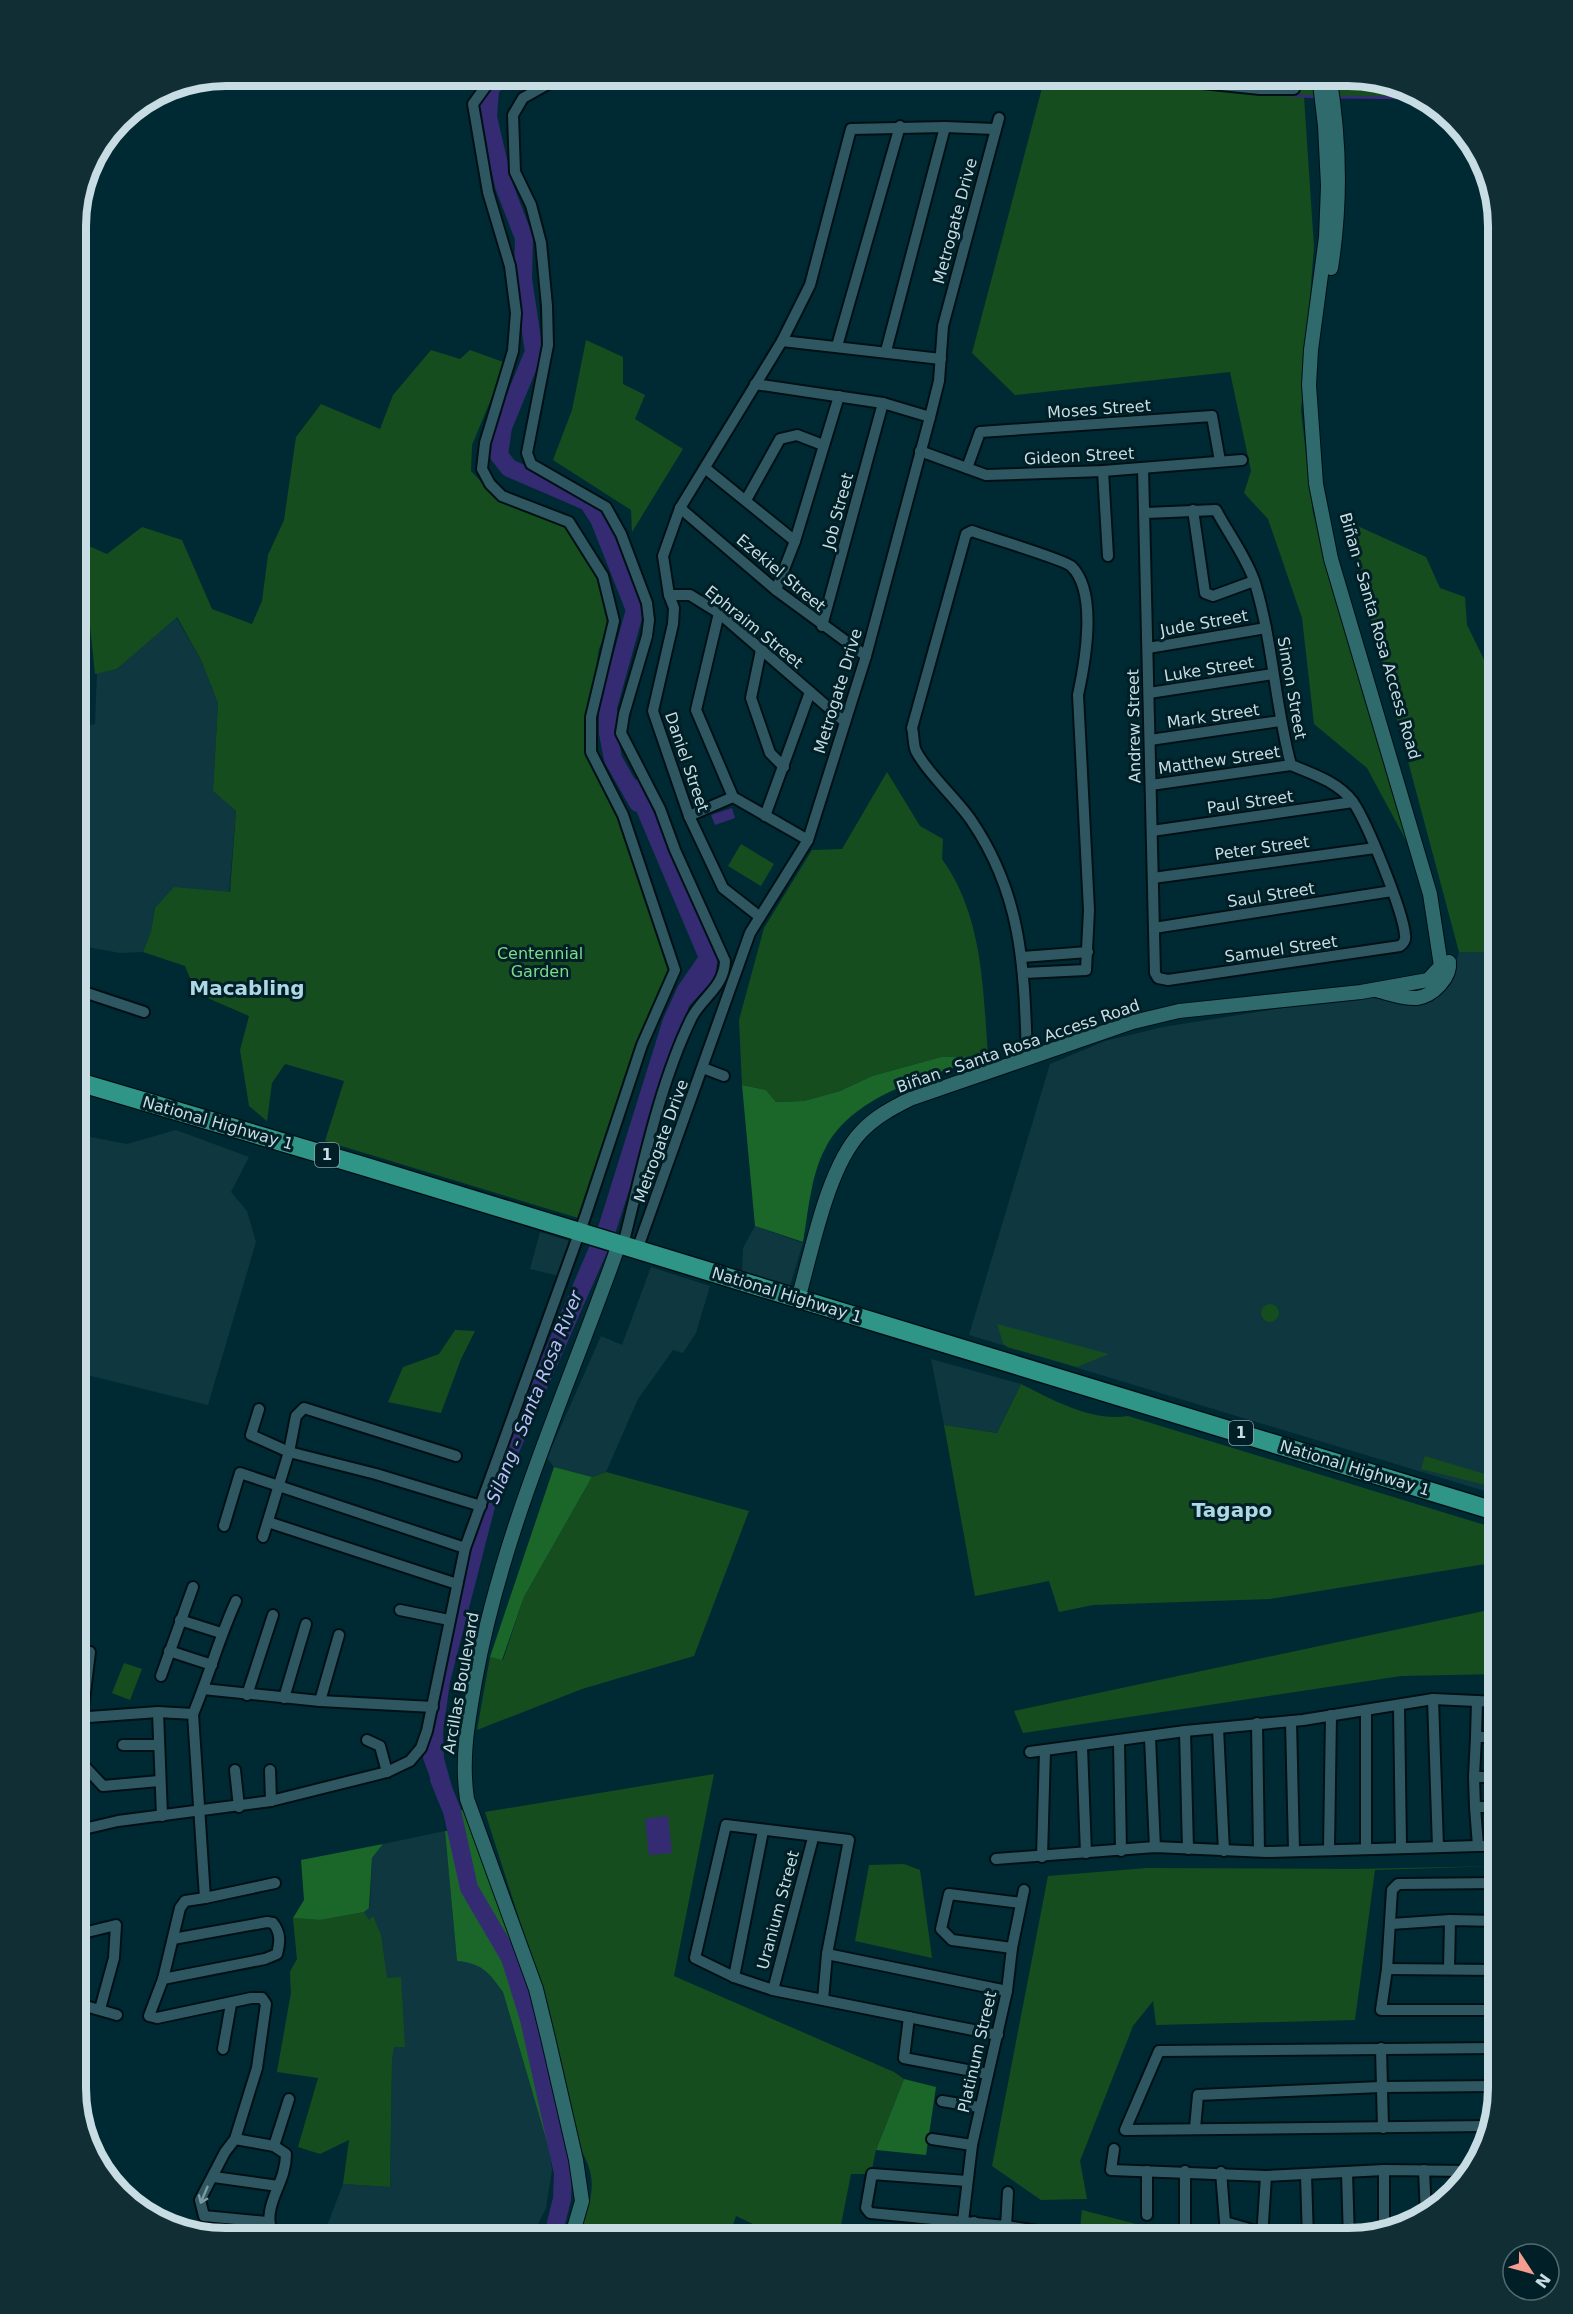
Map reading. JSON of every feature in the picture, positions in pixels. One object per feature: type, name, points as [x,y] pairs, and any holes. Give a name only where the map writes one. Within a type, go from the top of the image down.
[{"type":"highway","name":"National Highway 1","points":[[86,1084],[627,1246],[1488,1509]]},
{"type":"main road","name":"Biñan - Santa Rosa Access Road","points":[[1324,86],[1327,91]]},
{"type":"main road","name":"Biñan - Santa Rosa Access Road","points":[[798,1299],[840,1162],[860,1132],[877,1117],[910,1099],[1108,1029],[1152,1017],[1374,989],[1418,998],[1431,993],[1443,982],[1450,967],[1430,867],[1402,785],[1320,487],[1316,379],[1318,344],[1334,249],[1334,185],[1328,86]]},
{"type":"main road","name":"Arcillas Boulevard","points":[[574,2228],[582,2201],[576,2160],[536,1989],[467,1799],[463,1766],[480,1658],[501,1569],[519,1512],[627,1246]]},
{"type":"street","points":[[86,1828],[118,1821],[197,1810],[239,1807],[271,1801],[387,1772],[410,1761],[421,1748],[433,1707],[465,1548],[579,1233],[642,1045],[675,965],[623,815],[591,752],[591,717],[614,621],[603,576],[572,526],[502,496],[490,484],[482,469],[485,443],[513,351],[516,313],[510,267],[488,192],[473,104],[486,86]]},
{"type":"street","points":[[544,86],[523,98],[513,115],[515,172],[531,205],[541,243],[547,306],[548,345],[527,453],[531,464],[606,507],[621,534],[647,603],[649,620],[647,636],[624,714],[621,734],[660,809],[675,850],[725,962],[723,979],[690,1020],[669,1079],[649,1139],[627,1246]]},
{"type":"street","points":[[1258,86],[1294,89]]},
{"type":"street","name":"Metrogate Drive","points":[[627,1246],[703,1068],[750,933],[808,840],[866,656],[930,417],[941,359],[943,326],[999,118]]},
{"type":"street","points":[[669,595],[663,556],[680,508],[782,340],[810,285],[850,129],[900,126],[995,129]]},
{"type":"street","points":[[837,346],[900,126]]},
{"type":"street","points":[[886,351],[945,127]]},
{"type":"street","points":[[782,340],[941,359]]},
{"type":"street","points":[[755,384],[884,403],[930,417]]},
{"type":"street","points":[[776,590],[795,541],[839,396]]},
{"type":"street","name":"Job Street","points":[[822,626],[884,403]]},
{"type":"street","name":"Moses Street","points":[[968,468],[980,432],[1212,416],[1220,461]]},
{"type":"street","points":[[746,500],[780,439],[796,435],[823,445]]},
{"type":"street","name":"Gideon Street","points":[[920,451],[986,475],[1103,471],[1242,460]]},
{"type":"street","points":[[705,468],[795,541]]},
{"type":"street","name":"Andrew Street","points":[[1143,468],[1146,513],[1155,973],[1161,980]]},
{"type":"street","points":[[1103,471],[1108,556]]},
{"type":"street","name":"Ezekiel Street","points":[[680,508],[776,590],[822,626],[866,656]]},
{"type":"street","points":[[1146,513],[1193,510],[1205,593],[1213,596],[1254,581]]},
{"type":"street","name":"Simon Street","points":[[1193,510],[1216,510],[1254,581],[1266,628],[1280,721],[1291,765],[1330,782],[1353,802],[1392,891],[1405,933],[1404,943]]},
{"type":"street","points":[[1024,973],[1086,970],[1089,910],[1078,695],[1085,662],[1086,588],[1071,566],[972,531],[966,534],[912,729],[916,750],[971,820],[1015,911],[1024,973],[1027,1057]]},
{"type":"street","name":"Ephraim Street","points":[[669,595],[690,595],[719,613],[845,722]]},
{"type":"street","name":"Daniel Street","points":[[669,595],[674,609],[673,624],[653,711],[689,816],[723,888],[760,917]]},
{"type":"street","points":[[719,613],[696,710],[733,797],[808,840]]},
{"type":"street","name":"Jude Street","points":[[1148,648],[1266,628]]},
{"type":"street","points":[[760,650],[751,698],[770,753],[784,767]]},
{"type":"street","name":"Luke Street","points":[[1149,693],[1273,674]]},
{"type":"street","points":[[765,816],[810,692]]},
{"type":"street","name":"Mark Street","points":[[1150,740],[1280,721]]},
{"type":"street","name":"Matthew Street","points":[[1151,785],[1291,765]]},
{"type":"street","points":[[689,816],[733,797]]},
{"type":"street","name":"Paul Street","points":[[1152,831],[1353,802]]},
{"type":"street","name":"Peter Street","points":[[1153,878],[1375,848]]},
{"type":"street","name":"Saul Street","points":[[1154,928],[1392,891]]},
{"type":"street","name":"Samuel Street","points":[[1161,980],[1395,948],[1404,943]]},
{"type":"street","points":[[1022,957],[1088,952]]},
{"type":"street","points":[[86,993],[144,1012]]},
{"type":"street","points":[[703,1068],[724,1076]]},
{"type":"street","points":[[263,1537],[289,1452],[296,1416],[304,1407],[456,1456]]},
{"type":"street","points":[[259,1409],[251,1435],[289,1452],[376,1474],[481,1506]]},
{"type":"street","points":[[224,1526],[240,1473],[465,1548]]},
{"type":"street","points":[[268,1522],[457,1584]]},
{"type":"street","points":[[161,1676],[193,1587]]},
{"type":"street","points":[[205,1898],[197,1810],[193,1714],[212,1665],[221,1633],[236,1601]]},
{"type":"street","points":[[400,1610],[449,1620]]},
{"type":"street","points":[[247,1695],[273,1615]]},
{"type":"street","points":[[180,1620],[221,1633]]},
{"type":"street","points":[[284,1698],[306,1624]]},
{"type":"street","points":[[320,1701],[339,1635]]},
{"type":"street","points":[[169,1651],[212,1665]]},
{"type":"street","points":[[86,1674],[90,1652]]},
{"type":"street","points":[[203,1689],[320,1701],[433,1707]]},
{"type":"street","points":[[1433,1699],[1438,1846]]},
{"type":"street","points":[[1030,1752],[1150,1738],[1185,1731],[1331,1715],[1433,1699],[1488,1702]]},
{"type":"street","points":[[1477,1701],[1474,1777],[1478,1846]]},
{"type":"street","points":[[1399,1705],[1401,1847]]},
{"type":"street","points":[[1366,1710],[1366,1848]]},
{"type":"street","points":[[86,1717],[158,1712],[193,1714]]},
{"type":"street","points":[[158,1712],[162,1816]]},
{"type":"street","points":[[1329,1849],[1331,1715]]},
{"type":"street","points":[[1291,1720],[1294,1850]]},
{"type":"street","points":[[1257,1723],[1259,1851]]},
{"type":"street","points":[[1218,1728],[1224,1851]]},
{"type":"street","points":[[1185,1731],[1188,1849]]},
{"type":"street","points":[[1476,1737],[1488,1737]]},
{"type":"street","points":[[1150,1738],[1155,1847]]},
{"type":"street","points":[[367,1740],[380,1746],[387,1772]]},
{"type":"street","points":[[1119,1742],[1121,1851]]},
{"type":"street","points":[[123,1745],[159,1745]]},
{"type":"street","points":[[1082,1747],[1086,1853]]},
{"type":"street","points":[[1042,1857],[1045,1751]]},
{"type":"street","points":[[86,1768],[103,1786],[159,1781]]},
{"type":"street","points":[[235,1770],[239,1807]]},
{"type":"street","points":[[270,1770],[271,1801]]},
{"type":"street","points":[[1474,1777],[1488,1777]]},
{"type":"street","points":[[1475,1807],[1488,1807]]},
{"type":"street","points":[[823,2000],[827,1954],[849,1840],[813,1838],[726,1825],[695,1958],[734,1977],[773,1990],[823,2000],[909,2017],[998,2035]]},
{"type":"street","points":[[734,1977],[763,1831]]},
{"type":"street","name":"Uranium Street","points":[[773,1990],[813,1838]]},
{"type":"street","points":[[996,1859],[1155,1847],[1259,1851],[1488,1846]]},
{"type":"street","points":[[267,2222],[204,2216],[200,2200],[225,2152],[235,2139],[257,2068],[266,2004],[262,1998],[144,2020],[163,1979],[180,1908],[185,1901],[275,1883]]},
{"type":"street","points":[[1488,1883],[1398,1884],[1392,1890],[1387,1969],[1381,2010],[1488,2010]]},
{"type":"street","name":"Platinum Street","points":[[970,2228],[967,2181],[972,2145],[1007,1991],[1012,1948],[1024,1890]]},
{"type":"street","points":[[1012,1948],[952,1940],[941,1929],[949,1894],[1021,1903]]},
{"type":"street","points":[[1390,1924],[1450,1920],[1488,1921]]},
{"type":"street","points":[[1449,1969],[1450,1920]]},
{"type":"street","points":[[163,1979],[265,1959],[277,1953],[280,1942],[278,1929],[273,1923],[267,1922],[173,1939]]},
{"type":"street","points":[[86,1932],[116,1925],[114,1958],[99,2009]]},
{"type":"street","points":[[827,1954],[1007,1991]]},
{"type":"street","points":[[1387,1969],[1488,1970]]},
{"type":"street","points":[[223,2049],[231,2004]]},
{"type":"street","points":[[86,2005],[117,2015]]},
{"type":"street","points":[[909,2017],[904,2058],[988,2074]]},
{"type":"street","points":[[1381,2048],[1383,2128]]},
{"type":"street","points":[[1483,2126],[1125,2130],[1160,2051],[1488,2048]]},
{"type":"street","points":[[1195,2128],[1198,2095],[1382,2087],[1488,2086]]},
{"type":"street","points":[[274,2146],[289,2099]]},
{"type":"street","points":[[942,2101],[979,2107]]},
{"type":"street","points":[[235,2139],[274,2146],[286,2154],[286,2166],[267,2222],[269,2228]]},
{"type":"street","points":[[932,2139],[972,2145]]},
{"type":"street","points":[[1114,2149],[1111,2170],[1221,2172],[1266,2176],[1384,2170],[1461,2171]]},
{"type":"street","points":[[1384,2170],[1384,2224]]},
{"type":"street","points":[[1424,2170],[1426,2205]]},
{"type":"street","points":[[1147,2171],[1147,2215]]},
{"type":"street","points":[[1185,2171],[1185,2228]]},
{"type":"street","points":[[1221,2172],[1225,2222],[1241,2228]]},
{"type":"street","points":[[1347,2173],[1349,2228]]},
{"type":"street","points":[[967,2181],[872,2174],[866,2208],[870,2214],[968,2221],[1019,2228]]},
{"type":"street","points":[[1306,2175],[1308,2228]]},
{"type":"street","points":[[1263,2228],[1266,2176]]},
{"type":"street","points":[[214,2177],[278,2186]]},
{"type":"street","points":[[1006,2226],[1008,2192]]},
{"type":"shaded area","points":[[176,617],[201,660],[218,703],[213,791],[236,811],[229,893],[155,908],[151,931],[143,952],[120,953],[86,947],[86,726],[95,724],[97,673],[117,669]]},
{"type":"shaded area","points":[[1459,952],[1488,952],[1488,1492],[969,1335],[1050,1064],[1105,1041],[1163,1027],[1452,981]]},
{"type":"shaded area","points":[[176,1130],[249,1157],[231,1192],[247,1211],[256,1242],[208,1405],[86,1375],[86,1136],[127,1144]]},
{"type":"shaded area","points":[[755,1226],[803,1243],[790,1286],[742,1272],[743,1248]]},
{"type":"shaded area","points":[[540,1232],[573,1242],[559,1276],[530,1269]]},
{"type":"shaded area","points":[[651,1267],[710,1286],[696,1333],[683,1353],[673,1350],[638,1399],[606,1472],[592,1477],[554,1467],[547,1458],[601,1336],[622,1345]]},
{"type":"shaded area","points":[[931,1359],[1021,1384],[997,1433],[944,1425]]},
{"type":"shaded area","points":[[445,1831],[457,1961],[475,1963],[487,1971],[503,1992],[549,2149],[552,2170],[546,2208],[536,2228],[326,2228],[343,2184],[390,2187],[392,2060],[277,2072],[291,1993],[290,1972],[297,1959],[293,1918],[320,1920],[370,1907],[372,1858],[383,1844]]},
{"type":"green space","points":[[1043,86],[1356,86],[1375,88],[1404,98],[1304,97],[1314,247],[1301,411],[1313,513],[1409,846],[1367,768],[1314,724],[1302,618],[1268,519],[1244,493],[1251,471],[1230,372],[1015,395],[972,353]]},
{"type":"green space","points":[[586,340],[623,357],[623,384],[645,395],[635,419],[683,449],[632,532],[631,510],[553,460],[572,410]]},
{"type":"green space","name":"Centennial Garden","points":[[431,350],[460,359],[470,350],[506,363],[472,445],[471,471],[499,500],[565,525],[600,578],[609,625],[599,649],[588,717],[590,752],[626,815],[671,965],[578,1218],[325,1141],[344,1081],[285,1064],[272,1083],[267,1121],[249,1106],[240,1050],[249,1016],[196,993],[185,966],[143,952],[151,931],[155,908],[174,887],[230,892],[236,811],[213,791],[218,703],[201,660],[177,617],[117,669],[95,674],[88,606],[86,607],[86,545],[107,554],[142,527],[182,540],[212,609],[252,624],[262,601],[268,555],[284,520],[296,437],[321,404],[380,429],[393,395]]},
{"type":"green space","points":[[1351,523],[1426,557],[1440,588],[1465,597],[1467,625],[1488,668],[1488,952],[1459,952],[1378,649]]},
{"type":"green space","points":[[887,772],[920,826],[943,839],[942,859],[956,881],[973,928],[982,979],[988,1056],[941,1057],[872,1076],[840,1091],[804,1101],[776,1102],[766,1090],[742,1085],[739,1020],[764,928],[812,850],[842,849]]},
{"type":"green space","points":[[741,844],[774,864],[761,886],[728,866]]},
{"type":"green space","points":[[988,1056],[897,1089],[855,1113],[838,1129],[825,1149],[816,1170],[803,1242],[755,1226],[742,1085],[766,1090],[776,1102],[804,1101],[840,1091],[872,1076],[941,1057]]},
{"type":"green space","points":[[1266,1304],[1274,1304],[1279,1309],[1277,1320],[1266,1322],[1261,1317],[1261,1309]]},
{"type":"green space","points":[[997,1324],[1109,1354],[1077,1367],[1007,1347],[1003,1343]]},
{"type":"green space","points":[[455,1330],[475,1331],[461,1359],[441,1413],[388,1402],[403,1367],[439,1354]]},
{"type":"green space","points":[[1021,1384],[1059,1403],[1087,1413],[1114,1417],[1128,1416],[1488,1526],[1488,1564],[1270,1599],[1093,1605],[1059,1612],[1049,1581],[975,1596],[944,1425],[997,1433]]},
{"type":"green space","points":[[1425,1456],[1488,1475],[1488,1486],[1421,1469]]},
{"type":"green space","points":[[554,1467],[592,1477],[524,1597],[502,1660],[490,1657]]},
{"type":"green space","points":[[606,1472],[749,1511],[694,1656],[582,1689],[477,1730],[490,1657],[503,1660],[524,1597],[592,1477]]},
{"type":"green space","points":[[1488,1610],[1488,1674],[1401,1676],[1023,1733],[1014,1711]]},
{"type":"green space","points":[[124,1663],[142,1669],[130,1700],[112,1693]]},
{"type":"green space","points":[[714,1774],[674,1976],[894,2072],[904,2079],[876,2150],[872,2169],[864,2174],[851,2174],[840,2228],[762,2228],[736,2216],[732,2228],[581,2228],[591,2192],[590,2171],[578,2145],[544,1997],[485,1812]]},
{"type":"green space","points":[[464,1810],[536,2004],[567,2140],[549,2149],[503,1992],[484,1970],[473,1964],[457,1961],[445,1831],[455,1831],[452,1811]]},
{"type":"green space","points":[[383,1844],[372,1858],[369,1908],[364,1912],[320,1920],[293,1918],[304,1900],[301,1860]]},
{"type":"green space","points":[[904,1864],[920,1870],[932,1958],[855,1941],[869,1865]]},
{"type":"green space","points":[[1488,1866],[1375,1870],[1355,2020],[1156,2025],[1153,2001],[1133,2026],[1080,2161],[1087,2199],[1041,2200],[992,2166],[1048,1876],[1147,1868],[1355,1869]]},
{"type":"green space","points":[[364,1912],[369,1920],[373,1916],[381,1935],[387,1978],[401,1977],[405,2047],[394,2047],[392,2059],[390,2187],[343,2184],[349,2140],[320,2154],[298,2147],[318,2078],[277,2072],[291,1993],[290,1972],[297,1959],[293,1918],[320,1920]]},
{"type":"green space","points":[[904,2079],[936,2087],[926,2155],[876,2150]]},
{"type":"green space","points":[[1082,2210],[1152,2228],[1080,2228]]},
{"type":"water","points":[[639,779],[718,956],[715,978],[689,1006],[615,1234],[495,1507],[450,1682],[443,1732],[444,1758],[455,1798],[439,1803],[423,1758],[466,1558],[499,1456],[599,1224],[663,1019],[678,986],[698,957],[624,782]]},
{"type":"water","points":[[732,808],[735,818],[715,825],[711,815]]},
{"type":"water","points":[[668,1816],[672,1853],[649,1855],[645,1819]]},
{"type":"waterway","name":"Silang - Santa Rosa River","points":[[493,86],[490,89],[488,117],[504,186],[524,238],[523,279],[534,352],[503,427],[499,455],[509,468],[588,502],[599,519],[635,610],[608,707],[608,733],[613,759],[638,803]]},
{"type":"waterway","points":[[1278,94],[1316,97]]},
{"type":"waterway","points":[[1338,97],[1404,98]]},
{"type":"waterway","name":"Silang - Santa Rosa River","points":[[439,1779],[452,1811],[469,1888],[510,1958],[529,2019],[563,2173],[562,2199],[555,2228]]},
{"type":"district","name":"Macabling","points":[[247,988]]},
{"type":"district","name":"Tagapo","points":[[1232,1510]]}]
